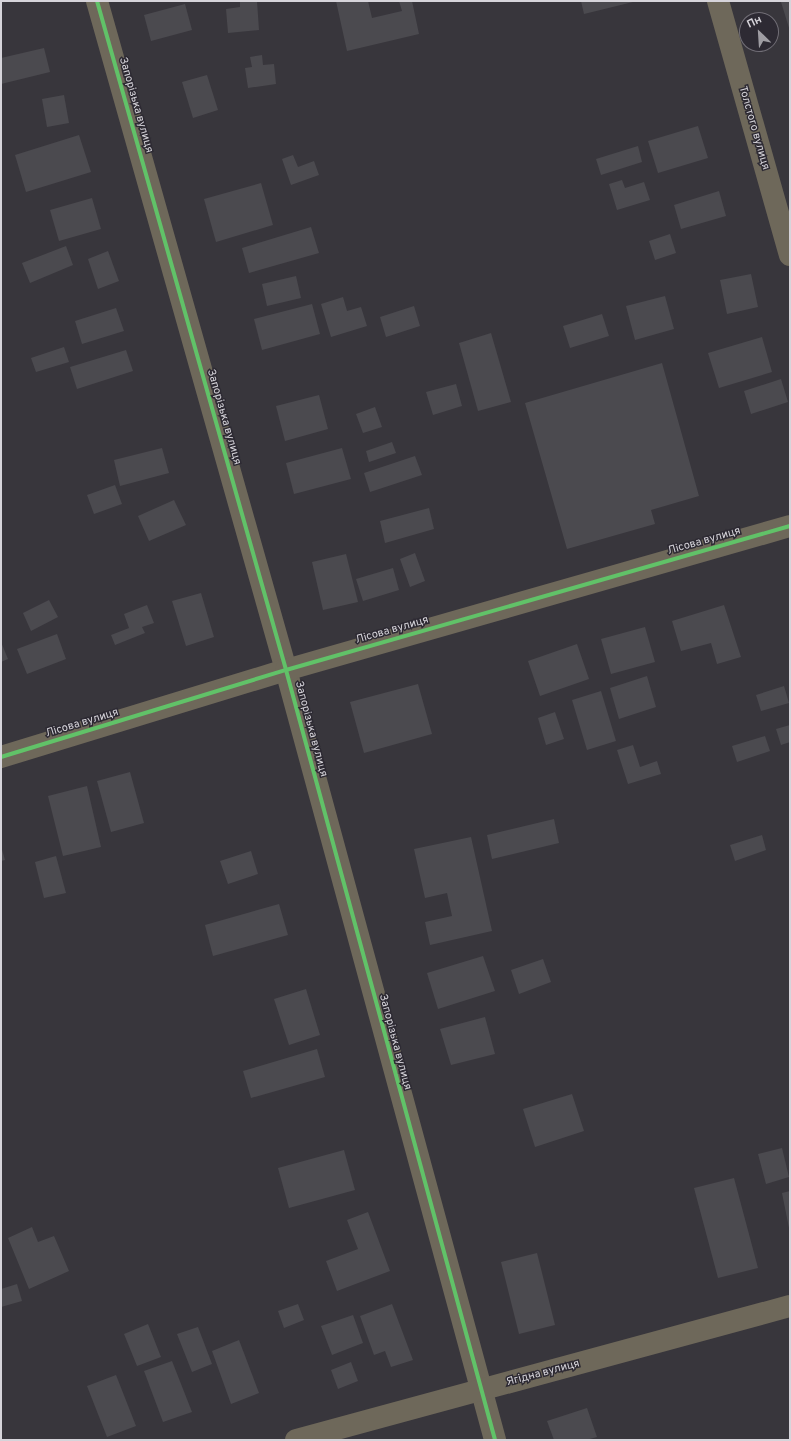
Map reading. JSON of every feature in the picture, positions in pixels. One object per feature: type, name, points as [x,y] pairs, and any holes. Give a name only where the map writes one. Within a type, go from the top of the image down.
[{"type":"street","name":"Запорізька вулиця","points":[[97,1],[286,670],[494,1440]]},
{"type":"street","name":"Толстого вулиця","points":[[718,1],[790,255]]},
{"type":"street","name":"Лісова вулиця","points":[[1,757],[286,670],[790,526]]},
{"type":"street","name":"Ягідна вулиця","points":[[296,1440],[790,1306]]},
{"type":"building","points":[[240,1],[257,1],[259,30],[228,33],[226,9],[240,7]]},
{"type":"building","points":[[336,1],[368,1],[372,18],[402,11],[399,1],[412,1],[419,34],[347,51]]},
{"type":"building","points":[[581,1],[633,1],[633,2],[584,14]]},
{"type":"building","points":[[790,1],[790,31],[781,2]]},
{"type":"building","points":[[185,4],[192,30],[151,41],[144,15]]},
{"type":"building","points":[[44,48],[50,72],[1,84],[1,58]]},
{"type":"building","points":[[262,55],[263,65],[274,64],[276,84],[248,88],[245,68],[252,67],[250,57]]},
{"type":"building","points":[[207,75],[218,110],[193,118],[182,82]]},
{"type":"building","points":[[64,95],[69,123],[47,127],[42,99]]},
{"type":"building","points":[[698,126],[708,158],[658,173],[648,141]]},
{"type":"building","points":[[79,135],[91,172],[26,192],[15,155]]},
{"type":"building","points":[[638,146],[642,162],[601,175],[596,159]]},
{"type":"building","points":[[293,155],[298,167],[314,161],[319,175],[291,185],[282,159]]},
{"type":"building","points":[[622,180],[625,188],[644,182],[650,200],[617,210],[609,184]]},
{"type":"building","points":[[261,183],[273,225],[216,242],[204,199]]},
{"type":"building","points":[[719,191],[726,216],[681,229],[674,205]]},
{"type":"building","points":[[92,198],[101,229],[59,241],[50,210]]},
{"type":"building","points":[[311,227],[319,253],[249,273],[242,248]]},
{"type":"building","points":[[670,234],[676,253],[655,260],[649,241]]},
{"type":"building","points":[[66,246],[73,265],[30,283],[22,263]]},
{"type":"building","points":[[108,251],[119,281],[98,289],[88,259]]},
{"type":"building","points":[[751,274],[758,307],[727,314],[720,280]]},
{"type":"building","points":[[296,276],[301,298],[267,306],[262,284]]},
{"type":"building","points":[[665,296],[674,329],[635,340],[626,306]]},
{"type":"building","points":[[343,297],[347,311],[361,307],[367,326],[331,337],[321,304]]},
{"type":"building","points":[[312,304],[320,334],[262,350],[254,319]]},
{"type":"building","points":[[414,306],[420,326],[386,337],[380,317]]},
{"type":"building","points":[[116,308],[124,331],[82,344],[75,321]]},
{"type":"building","points":[[602,314],[609,336],[570,348],[563,326]]},
{"type":"building","points":[[491,333],[511,402],[478,411],[459,343]]},
{"type":"building","points":[[762,337],[772,372],[719,388],[708,353]]},
{"type":"building","points":[[64,347],[69,362],[36,372],[31,358]]},
{"type":"building","points":[[126,350],[133,371],[77,389],[70,367]]},
{"type":"building","points":[[662,363],[699,496],[651,510],[655,524],[567,549],[525,403]]},
{"type":"building","points":[[781,379],[788,402],[751,414],[744,391]]},
{"type":"building","points":[[456,384],[462,406],[433,415],[426,392]]},
{"type":"building","points":[[319,395],[328,429],[285,441],[276,406]]},
{"type":"building","points":[[375,407],[382,427],[363,433],[356,414]]},
{"type":"building","points":[[392,442],[396,453],[369,462],[366,451]]},
{"type":"building","points":[[162,448],[169,473],[120,486],[114,460]]},
{"type":"building","points":[[342,448],[351,479],[294,494],[286,463]]},
{"type":"building","points":[[415,456],[422,475],[370,492],[364,473]]},
{"type":"building","points":[[115,485],[122,504],[94,514],[87,495]]},
{"type":"building","points":[[174,500],[186,525],[149,541],[138,516]]},
{"type":"building","points":[[429,508],[434,529],[385,543],[380,521]]},
{"type":"building","points":[[415,553],[425,581],[410,587],[400,559]]},
{"type":"building","points":[[346,554],[358,602],[323,610],[312,562]]},
{"type":"building","points":[[393,568],[399,590],[363,601],[356,579]]},
{"type":"building","points":[[201,593],[214,637],[186,646],[172,601]]},
{"type":"building","points":[[49,600],[58,617],[31,631],[23,613]]},
{"type":"building","points":[[147,605],[154,623],[142,627],[145,633],[115,645],[111,635],[129,628],[124,614]]},
{"type":"building","points":[[724,605],[741,657],[717,664],[711,643],[681,651],[672,621]]},
{"type":"building","points":[[645,627],[655,662],[611,674],[601,639]]},
{"type":"building","points":[[57,634],[66,659],[27,674],[17,649]]},
{"type":"building","points":[[1,642],[8,659],[1,662]]},
{"type":"building","points":[[577,644],[589,679],[540,696],[528,661]]},
{"type":"building","points":[[647,676],[656,707],[619,719],[610,688]]},
{"type":"building","points":[[418,684],[432,734],[364,753],[350,702]]},
{"type":"building","points":[[784,686],[789,703],[761,711],[756,695]]},
{"type":"building","points":[[601,691],[616,741],[587,750],[572,700]]},
{"type":"building","points":[[555,712],[564,739],[546,745],[538,718]]},
{"type":"building","points":[[790,725],[790,742],[781,745],[776,729]]},
{"type":"building","points":[[765,736],[770,751],[737,762],[732,746]]},
{"type":"building","points":[[633,745],[640,767],[657,761],[661,774],[628,784],[617,750]]},
{"type":"building","points":[[130,772],[144,823],[111,832],[97,781]]},
{"type":"building","points":[[87,786],[101,847],[63,856],[48,796]]},
{"type":"building","points":[[554,819],[559,843],[492,859],[487,835]]},
{"type":"building","points":[[762,835],[766,850],[735,861],[730,845]]},
{"type":"building","points":[[471,837],[492,931],[430,945],[425,922],[452,916],[447,893],[425,898],[414,849]]},
{"type":"building","points":[[1,846],[5,860],[1,861]]},
{"type":"building","points":[[251,851],[258,874],[228,884],[220,861]]},
{"type":"building","points":[[56,856],[66,893],[44,898],[35,862]]},
{"type":"building","points":[[279,904],[288,935],[213,956],[205,925]]},
{"type":"building","points":[[483,956],[495,991],[438,1009],[427,973]]},
{"type":"building","points":[[543,959],[551,982],[519,994],[511,970]]},
{"type":"building","points":[[306,989],[320,1035],[289,1045],[274,999]]},
{"type":"building","points":[[485,1017],[495,1054],[451,1065],[440,1029]]},
{"type":"building","points":[[317,1049],[325,1077],[251,1098],[243,1071]]},
{"type":"building","points":[[572,1094],[584,1131],[535,1147],[523,1109]]},
{"type":"building","points":[[782,1148],[789,1177],[766,1184],[758,1154]]},
{"type":"building","points":[[344,1150],[355,1190],[289,1208],[278,1168]]},
{"type":"building","points":[[734,1178],[758,1268],[718,1278],[694,1188]]},
{"type":"building","points":[[790,1191],[790,1228],[789,1228],[782,1193]]},
{"type":"building","points":[[368,1212],[390,1271],[337,1291],[326,1261],[358,1249],[347,1220]]},
{"type":"building","points":[[32,1227],[38,1242],[54,1236],[69,1271],[29,1289],[8,1238]]},
{"type":"building","points":[[537,1253],[555,1325],[519,1334],[501,1262]]},
{"type":"building","points":[[17,1284],[22,1301],[1,1307],[1,1289]]},
{"type":"building","points":[[298,1304],[304,1320],[284,1328],[278,1311]]},
{"type":"building","points":[[392,1304],[413,1360],[391,1367],[385,1351],[374,1355],[360,1316]]},
{"type":"building","points":[[353,1315],[363,1343],[332,1355],[321,1326]]},
{"type":"building","points":[[148,1324],[161,1357],[137,1366],[124,1334]]},
{"type":"building","points":[[198,1327],[212,1364],[192,1372],[177,1334]]},
{"type":"building","points":[[239,1340],[259,1393],[231,1404],[212,1351]]},
{"type":"building","points":[[172,1361],[192,1412],[163,1422],[144,1371]]},
{"type":"building","points":[[351,1362],[358,1381],[338,1389],[331,1370]]},
{"type":"building","points":[[116,1375],[136,1426],[107,1437],[87,1386]]},
{"type":"building","points":[[587,1408],[597,1437],[586,1440],[554,1440],[547,1421]]},
{"type":"cycle path","points":[[97,1],[286,670],[495,1440]]},
{"type":"cycle path","points":[[1,757],[286,670],[790,526]]}]
